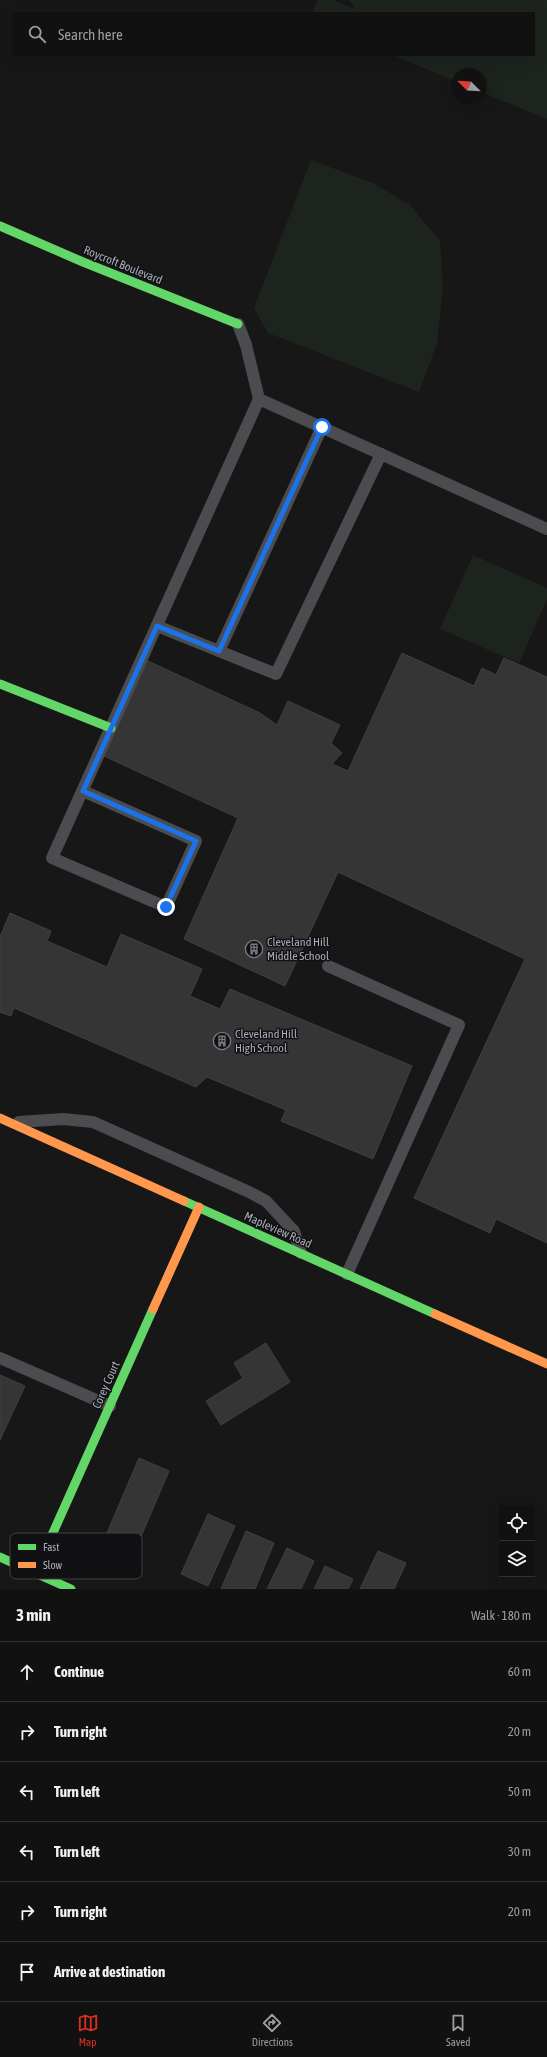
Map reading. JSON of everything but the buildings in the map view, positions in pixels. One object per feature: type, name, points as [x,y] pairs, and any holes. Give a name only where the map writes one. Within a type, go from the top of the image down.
[{"type":"street","name":"Roycroft Boulevard","points":[[0,226],[90,265],[238,324]]},
{"type":"street","points":[[0,684],[111,728]]},
{"type":"street","name":"Mapleview Road","points":[[6,1120],[547,1364]]},
{"type":"street","name":"Corey Court","points":[[53,1533],[199,1207]]},
{"type":"street","points":[[0,1557],[10,1562]]},
{"type":"street","points":[[48,1579],[71,1589]]},
{"type":"lane","points":[[83,791],[196,841],[166,907],[52,858],[259,399],[246,345],[238,324]]},
{"type":"lane","points":[[259,399],[547,529]]},
{"type":"lane","points":[[219,651],[322,427]]},
{"type":"lane","points":[[157,626],[276,674],[381,454]]},
{"type":"lane","points":[[328,966],[460,1025],[347,1274]]},
{"type":"lane","points":[[6,1120],[63,1119],[93,1122],[107,1128],[266,1201],[294,1231],[301,1253]]},
{"type":"lane","points":[[0,1358],[110,1406]]},
{"type":"shaded area","points":[[318,0],[333,0],[355,9],[350,0],[547,0],[547,119],[487,94],[487,68],[451,68],[451,79],[395,56],[535,56],[535,12],[312,12]]},
{"type":"shaded area","points":[[311,160],[373,183],[410,205],[440,241],[443,288],[437,343],[419,392],[268,333],[254,308]]},
{"type":"shaded area","points":[[473,555],[547,588],[547,599],[519,663],[440,629]]},
{"type":"traffic: fast","points":[[0,226],[83,262],[238,324]]},
{"type":"traffic: fast","points":[[0,684],[111,728]]},
{"type":"traffic: fast","points":[[184,1201],[435,1314]]},
{"type":"traffic: fast","points":[[53,1533],[153,1309]]},
{"type":"traffic: fast","points":[[0,1557],[10,1562]]},
{"type":"traffic: fast","points":[[49,1579],[71,1589]]},
{"type":"traffic: slow","points":[[0,1118],[184,1201]]},
{"type":"traffic: slow","points":[[153,1309],[199,1207]]},
{"type":"traffic: slow","points":[[435,1314],[547,1364]]},
{"type":"place","name":"Cleveland Hill Middle School","points":[[254,949]]},
{"type":"place","name":"Cleveland Hill High School","points":[[222,1041]]},
{"type":"route","points":[[166,907],[196,841],[83,791],[157,626],[219,651],[322,427]]}]
